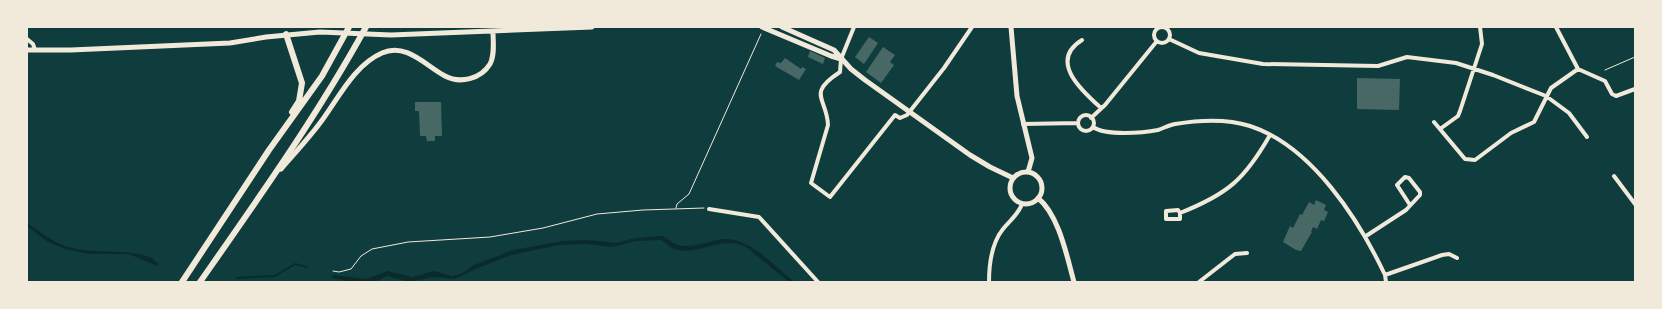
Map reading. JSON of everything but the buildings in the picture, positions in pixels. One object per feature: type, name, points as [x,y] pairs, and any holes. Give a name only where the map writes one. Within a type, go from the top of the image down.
[{"type":"main road","points":[[269,150],[322,76],[349,27]]},
{"type":"main road","points":[[200,282],[271,180],[329,91],[366,27]]},
{"type":"main road","points":[[182,282],[269,150],[299,101],[302,89],[300,74],[286,34]]},
{"type":"street","points":[[27,50],[230,43],[286,34],[320,32],[391,35],[592,27]]},
{"type":"street","points":[[763,27],[830,56],[841,59]]},
{"type":"street","points":[[782,27],[834,50],[841,59],[865,80],[970,155],[990,168],[1013,178]]},
{"type":"street","points":[[854,27],[841,59],[840,72],[822,88],[820,94],[828,125],[810,184],[830,197],[895,115],[900,118],[906,116],[944,68],[972,27]]},
{"type":"street","points":[[1011,27],[1017,96],[1032,158],[1028,172]]},
{"type":"street","points":[[1440,129],[1458,116],[1482,44],[1480,27]]},
{"type":"street","points":[[1564,27],[1557,29],[1578,69],[1605,81],[1616,96],[1635,90]]},
{"type":"street","points":[[1156,28],[1167,28],[1170,35],[1169,39],[1163,43],[1157,41],[1154,37],[1156,28]]},
{"type":"street","points":[[271,180],[307,140],[352,79],[374,57],[384,52],[403,52],[422,59],[446,76],[459,80],[473,78],[480,75],[490,64],[493,55],[493,31]]},
{"type":"street","points":[[27,39],[33,44],[35,50]]},
{"type":"street","points":[[1169,39],[1199,53],[1263,64],[1378,66],[1407,57],[1428,58],[1474,68],[1546,96],[1569,113],[1587,137]]},
{"type":"street","points":[[1082,40],[1074,46],[1069,55],[1070,72],[1080,89],[1101,108]]},
{"type":"street","points":[[1091,118],[1157,41]]},
{"type":"street","points":[[1434,122],[1465,159],[1474,160],[1511,133],[1534,122],[1546,96],[1557,82],[1578,69]]},
{"type":"street","points":[[1078,123],[1080,118],[1084,116],[1091,118]]},
{"type":"street","points":[[1091,118],[1093,121],[1093,127]]},
{"type":"street","points":[[1093,127],[1103,132],[1138,132],[1158,130],[1189,122],[1218,122],[1250,126],[1270,134],[1297,153],[1320,176],[1366,236],[1385,275],[1386,282]]},
{"type":"street","points":[[1023,124],[1078,123]]},
{"type":"street","points":[[1078,123],[1083,130],[1087,131],[1093,127]]},
{"type":"street","points":[[1180,213],[1231,187],[1253,163],[1270,134]]},
{"type":"street","points":[[1020,172],[1028,172],[1036,176],[1041,184],[1041,193],[1031,204],[1022,204],[1017,201],[1012,192],[1011,184],[1013,178],[1020,172]]},
{"type":"street","points":[[1614,176],[1635,204]]},
{"type":"street","points":[[1366,236],[1406,210],[1420,195],[1420,192],[1409,178],[1405,177],[1397,185],[1410,205]]},
{"type":"street","points":[[1038,198],[1046,206],[1057,228],[1074,282]]},
{"type":"street","points":[[989,282],[990,260],[996,242],[1004,228],[1016,215],[1022,204]]},
{"type":"street","points":[[709,209],[759,218],[818,282]]},
{"type":"street","points":[[1199,282],[1235,254],[1247,253]]},
{"type":"street","points":[[1385,275],[1442,255],[1449,254],[1457,258]]},
{"type":"path","points":[[676,208],[677,204],[689,194],[763,27]]},
{"type":"path","points":[[1605,70],[1635,57]]},
{"type":"path","points":[[333,271],[339,272],[351,269],[361,256],[372,249],[408,242],[490,237],[537,229],[597,214],[676,208],[709,209]]},
{"type":"water","points":[[27,223],[48,238],[59,244],[72,248],[93,251],[134,253],[154,259],[154,261],[158,263],[157,266],[129,254],[90,254],[65,249],[48,242],[27,226]]},
{"type":"water","points":[[660,236],[680,246],[690,246],[724,239],[744,243],[762,254],[795,282],[789,282],[746,247],[727,243],[683,251],[674,249],[661,240],[635,241],[613,247],[586,244],[559,245],[511,255],[455,279],[433,277],[410,282],[387,276],[375,282],[350,282],[332,278],[333,275],[366,279],[388,271],[412,277],[434,271],[452,276],[461,274],[474,265],[513,250],[563,241],[588,240],[618,243],[630,239]]},
{"type":"waterway","points":[[237,278],[275,276],[295,264],[307,267]]}]
